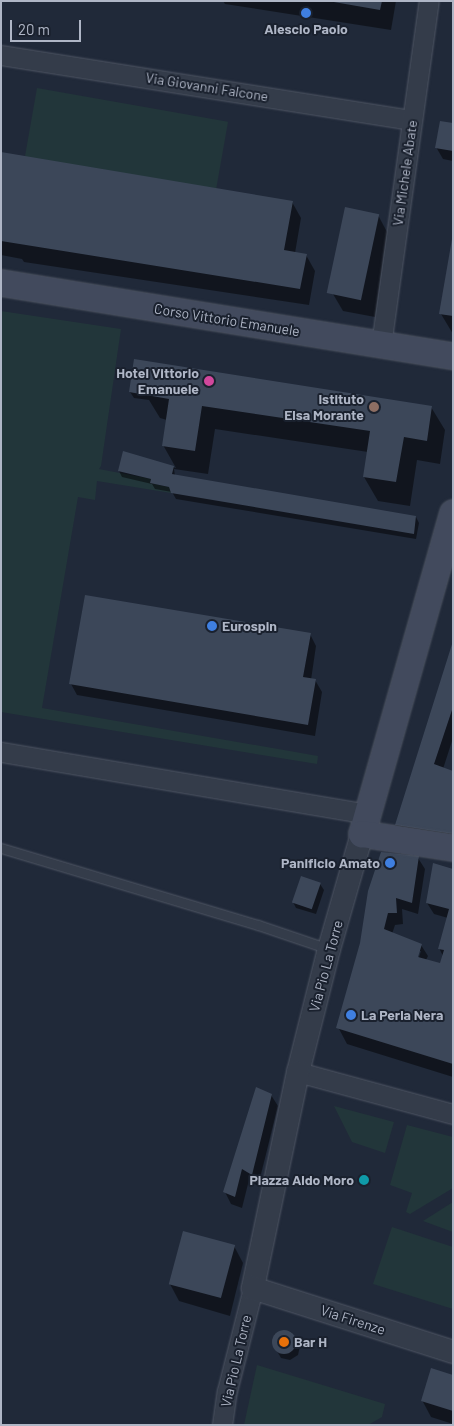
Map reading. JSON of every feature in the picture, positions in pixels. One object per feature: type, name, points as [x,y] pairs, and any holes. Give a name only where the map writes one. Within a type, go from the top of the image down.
[{"type":"main road","name":"Corso Vittorio Emanuele","points":[[1,283],[453,356]]},
{"type":"main road","name":"Via Pio La Torre","points":[[365,824],[453,513]]},
{"type":"main road","points":[[365,824],[453,848]]},
{"type":"street","name":"Via Michele Abate","points":[[381,345],[429,1]]},
{"type":"street","name":"Via Giovanni Falcone","points":[[1,55],[412,120]]},
{"type":"street","points":[[1,752],[365,824]]},
{"type":"street","name":"Via Pio La Torre","points":[[222,1425],[298,1072],[329,949],[365,824]]},
{"type":"street","points":[[298,1072],[453,1114]]},
{"type":"street","name":"Via Firenze","points":[[253,1288],[453,1352]]},
{"type":"lane","points":[[1,848],[258,925],[329,949]]},
{"type":"green space","points":[[37,88],[228,122],[216,191],[25,157]]},
{"type":"green space","points":[[1,311],[121,329],[101,466],[99,469],[151,479],[150,483],[169,487],[171,493],[97,481],[95,500],[78,497],[42,708],[318,756],[317,764],[1,712]]},
{"type":"green space","points":[[334,1106],[394,1122],[385,1153],[352,1142]]},
{"type":"green space","points":[[407,1125],[453,1137],[453,1188],[410,1214],[406,1212],[412,1193],[390,1185]]},
{"type":"green space","points":[[453,1202],[453,1232],[423,1221]]},
{"type":"green space","points":[[392,1227],[453,1247],[453,1309],[373,1284]]},
{"type":"green space","points":[[257,1365],[385,1404],[382,1417],[368,1425],[244,1425]]},
{"type":"building","points":[[328,1],[382,1],[380,10]]},
{"type":"building","points":[[440,121],[453,123],[453,151],[435,148]]},
{"type":"building","points":[[1,152],[293,201],[284,250],[307,254],[300,289],[1,241]]},
{"type":"building","points":[[345,207],[379,214],[361,300],[327,293]]},
{"type":"building","points":[[453,239],[453,316],[439,314]]},
{"type":"building","points":[[134,359],[432,406],[427,441],[404,437],[396,482],[363,477],[370,431],[202,406],[195,451],[162,446],[169,399],[129,392]]},
{"type":"building","points":[[123,451],[174,466],[172,474],[416,516],[414,534],[171,493],[169,487],[150,483],[151,479],[118,471]]},
{"type":"building","points":[[85,595],[311,633],[303,677],[316,679],[308,725],[69,684]]},
{"type":"building","points":[[453,641],[453,707],[434,764],[453,771],[453,834],[395,825]]},
{"type":"building","points":[[381,852],[419,856],[412,903],[396,898],[397,913],[388,913],[384,929],[422,944],[418,957],[440,963],[444,950],[438,949],[449,909],[426,903],[433,863],[453,869],[453,1064],[336,1028],[360,943],[368,891]]},
{"type":"building","points":[[301,876],[321,883],[312,909],[292,902]]},
{"type":"building","points":[[256,1087],[272,1094],[252,1175],[242,1169],[235,1197],[223,1192]]},
{"type":"building","points":[[183,1231],[235,1245],[221,1298],[169,1284]]},
{"type":"building","name":"Bar H","points":[[279,1330],[289,1330],[296,1337],[296,1347],[289,1354],[279,1354],[272,1347],[272,1337]]},
{"type":"building","points":[[431,1368],[453,1375],[453,1411],[421,1401]]},
{"type":"place","name":"Alescio Paolo","points":[[306,13]]},
{"type":"place","name":"Hotel Vittorio Emanuele","points":[[209,381]]},
{"type":"place","name":"Istituto Elsa Morante","points":[[374,407]]},
{"type":"place","name":"Eurospin","points":[[212,626]]},
{"type":"place","name":"Panificio Amato","points":[[390,863]]},
{"type":"place","name":"La Perla Nera","points":[[351,1015]]},
{"type":"place","name":"Piazza Aldo Moro","points":[[364,1180]]},
{"type":"place","name":"Bar H","points":[[284,1342]]}]
